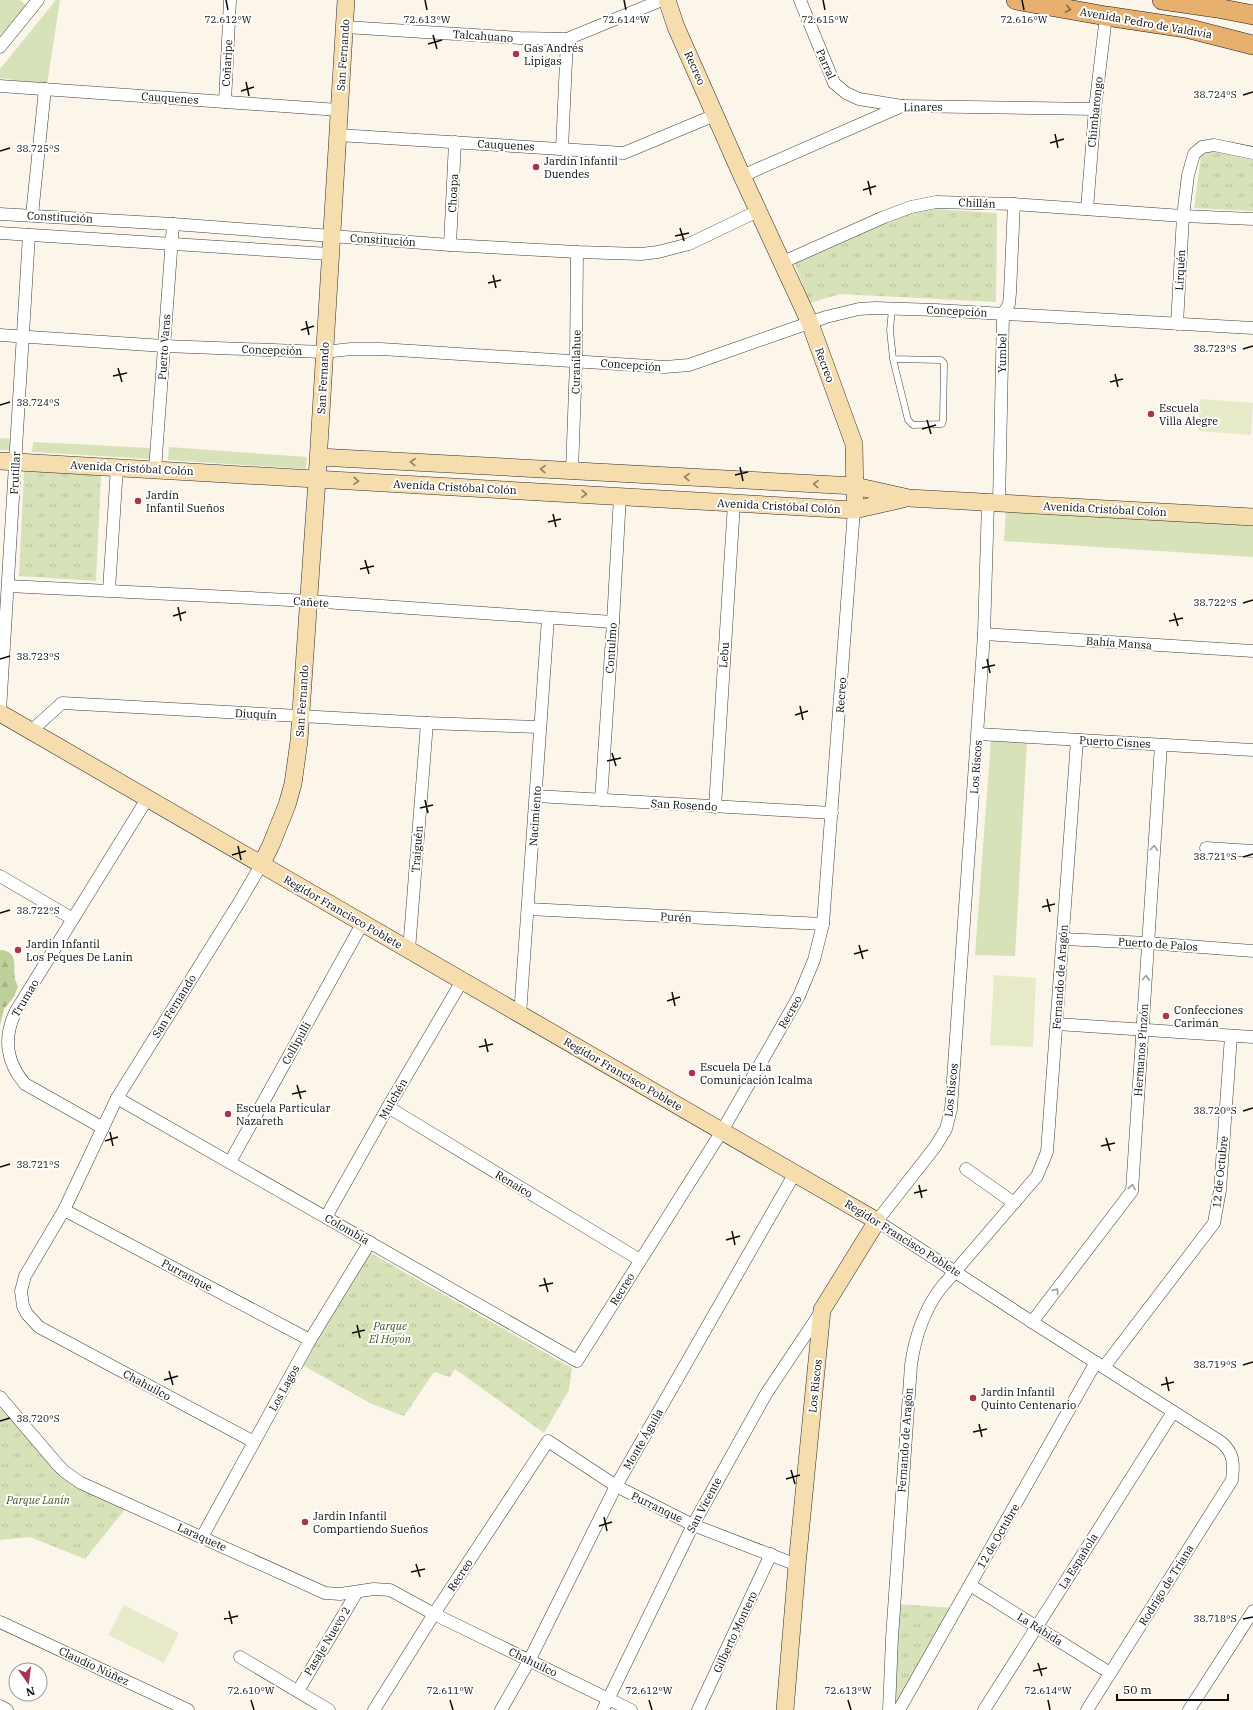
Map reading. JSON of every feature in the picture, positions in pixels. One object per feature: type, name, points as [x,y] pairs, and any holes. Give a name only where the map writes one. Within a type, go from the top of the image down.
[{"type":"main road","name":"Avenida Pedro de Valdivia","points":[[1016,0],[1186,28],[1253,44]]},
{"type":"main road","points":[[1162,0],[1218,4],[1253,15]]},
{"type":"main road","points":[[1218,4],[1218,15],[1222,22],[1234,32],[1253,44]]},
{"type":"street","name":"Coñaripe","points":[[225,102],[230,0]]},
{"type":"street","name":"San Fernando","points":[[39,1327],[26,1314],[23,1306],[21,1298],[23,1283],[64,1210],[117,1098],[261,865],[280,824],[293,784],[301,717],[318,479],[324,352],[346,0]]},
{"type":"street","name":"Talcahuano","points":[[345,27],[512,38],[567,39],[662,0]]},
{"type":"street","name":"Recreo","points":[[576,1361],[722,1131],[799,996],[814,960],[823,924],[854,510],[854,444],[810,323],[742,176],[676,27],[667,0]]},
{"type":"street","name":"Parral","points":[[800,0],[834,83],[846,93],[859,99],[902,106]]},
{"type":"street","points":[[0,47],[34,1]]},
{"type":"street","name":"Chimbarongo","points":[[1087,209],[1095,109],[1106,16]]},
{"type":"street","points":[[562,149],[567,39]]},
{"type":"street","name":"Cauquenes","points":[[0,86],[339,110]]},
{"type":"street","points":[[32,215],[45,89]]},
{"type":"street","name":"Linares","points":[[742,176],[902,106],[1095,109]]},
{"type":"street","name":"Cauquenes","points":[[338,135],[624,153],[715,115]]},
{"type":"street","name":"Choapa","points":[[450,245],[455,142]]},
{"type":"street","points":[[1183,216],[1188,175],[1194,154],[1202,147],[1214,145],[1253,153]]},
{"type":"street","name":"Chillán","points":[[783,262],[884,217],[911,207],[936,202],[1014,204],[1183,216],[1253,218]]},
{"type":"street","name":"Yumbel","points":[[994,502],[1003,314],[1009,304],[1010,294],[1014,204]]},
{"type":"street","name":"Constitución","points":[[0,214],[173,224],[450,245],[641,254],[688,244],[758,211]]},
{"type":"street","name":"Lirquén","points":[[1177,324],[1183,216]]},
{"type":"street","name":"Puerto Varas","points":[[155,470],[173,224]]},
{"type":"street","name":"Constitución","points":[[0,233],[330,254]]},
{"type":"street","name":"Frutillar","points":[[0,712],[8,586],[8,461],[23,336],[29,235]]},
{"type":"street","name":"Curanilahue","points":[[572,471],[576,361],[577,252]]},
{"type":"street","name":"Concepción","points":[[0,335],[164,346],[324,352],[351,349],[381,349],[665,367],[688,365],[810,323],[826,316],[854,310],[892,309],[1003,314],[1253,328]]},
{"type":"street","name":"Avenida Cristóbal Colón","points":[[319,457],[855,486],[909,498],[1253,517]]},
{"type":"street","name":"Avenida Cristóbal Colón","points":[[8,461],[854,510],[909,498]]},
{"type":"street","points":[[109,590],[117,468]]},
{"type":"street","name":"Contulmo","points":[[600,800],[613,622],[620,496]]},
{"type":"street","name":"Los Riscos","points":[[785,1710],[797,1565],[822,1310],[877,1221],[935,1147],[946,1129],[951,1109],[994,502]]},
{"type":"street","name":"Lebu","points":[[715,807],[734,503]]},
{"type":"street","name":"Cañete","points":[[8,586],[309,601],[613,622]]},
{"type":"street","name":"Nacimiento","points":[[520,1015],[548,618]]},
{"type":"street","name":"Bahía Mansa","points":[[984,634],[1253,651]]},
{"type":"street","name":"Diuquín","points":[[31,731],[62,702],[301,717],[540,727]]},
{"type":"street","name":"Regidor Francisco Poblete","points":[[0,712],[362,924],[877,1221],[1221,1442],[1229,1449],[1232,1456]]},
{"type":"street","name":"Traiguén","points":[[409,950],[427,723]]},
{"type":"street","name":"Puerto Cisnes","points":[[978,734],[1253,750]]},
{"type":"street","name":"Fernando de Aragón","points":[[889,1710],[892,1638],[911,1365],[916,1336],[929,1303],[1037,1176],[1047,1152],[1077,740]]},
{"type":"street","name":"Hermanos Pinzón","points":[[1032,1322],[1132,1191],[1161,745]]},
{"type":"street","name":"San Rosendo","points":[[536,796],[832,813]]},
{"type":"street","name":"Trumao","points":[[103,1128],[24,1084],[17,1075],[8,1055],[7,1044],[11,1021],[147,799]]},
{"type":"street","points":[[1206,848],[1253,851]]},
{"type":"street","points":[[0,876],[73,919]]},
{"type":"street","name":"Purén","points":[[528,909],[823,924]]},
{"type":"street","name":"Collipulli","points":[[230,1162],[362,924]]},
{"type":"street","name":"Puerto de Palos","points":[[1063,939],[1148,943],[1253,951]]},
{"type":"street","name":"Mulchén","points":[[326,1218],[388,1107],[462,981]]},
{"type":"street","points":[[1057,1024],[1142,1031],[1253,1037]]},
{"type":"street","name":"12 de Octubre","points":[[899,1710],[970,1585],[1100,1365],[1214,1223],[1220,1190],[1231,1036]]},
{"type":"street","name":"Colombia","points":[[117,1098],[576,1361]]},
{"type":"street","name":"Renaico","points":[[388,1107],[640,1260]]},
{"type":"street","points":[[966,1169],[1014,1203]]},
{"type":"street","name":"Monte Águila","points":[[501,1710],[529,1661],[616,1486],[795,1173]]},
{"type":"street","name":"Purranque","points":[[64,1210],[310,1340]]},
{"type":"street","name":"Los Lagos","points":[[202,1537],[310,1340],[370,1242]]},
{"type":"street","name":"San Vicente","points":[[606,1705],[693,1525],[766,1394],[822,1310]]},
{"type":"street","name":"Chahuilco","points":[[39,1327],[254,1442]]},
{"type":"street","name":"Laraquete","points":[[0,1397],[57,1464],[74,1479],[325,1593],[340,1594],[374,1589],[390,1590],[434,1614]]},
{"type":"street","name":"La Española","points":[[984,1710],[1173,1412]]},
{"type":"street","name":"Recreo","points":[[374,1710],[434,1614],[548,1441]]},
{"type":"street","name":"Purranque","points":[[548,1441],[616,1486],[693,1525],[797,1565]]},
{"type":"street","name":"Rodrigo de Triana","points":[[1087,1710],[1232,1480],[1234,1466],[1232,1456]]},
{"type":"street","name":"Gilberto Montero","points":[[698,1710],[771,1554]]},
{"type":"street","name":"La Rábida","points":[[970,1585],[1110,1673]]},
{"type":"street","name":"Pasaje Nuevo 2","points":[[298,1691],[357,1592]]},
{"type":"street","points":[[1189,1710],[1253,1611]]},
{"type":"street","name":"Chahuilco","points":[[434,1614],[529,1661],[606,1705],[631,1710]]},
{"type":"street","name":"Claudio Núñez","points":[[0,1622],[188,1710]]},
{"type":"street","points":[[240,1657],[329,1710]]},
{"type":"street","points":[[0,1706],[7,1710]]},
{"type":"lane","points":[[892,309],[890,330],[893,358],[908,420],[913,425],[942,424],[944,363],[941,360],[893,358]]},
{"type":"green space","points":[[0,0],[20,0],[26,5],[0,36]]},
{"type":"green space","points":[[56,0],[60,0],[47,85],[0,78],[0,69]]},
{"type":"green space","points":[[1209,150],[1253,160],[1253,211],[1194,208],[1201,157]]},
{"type":"green space","points":[[918,208],[997,213],[996,302],[840,294],[810,303],[793,260]]},
{"type":"green space","points":[[1200,399],[1253,403],[1251,435],[1198,431]]},
{"type":"green space","points":[[0,438],[16,439],[15,451],[0,450]]},
{"type":"green space","points":[[33,442],[151,448],[150,459],[32,452]]},
{"type":"green space","points":[[169,447],[307,457],[306,469],[168,460]]},
{"type":"green space","points":[[24,471],[101,475],[96,581],[19,576]]},
{"type":"green space","points":[[1006,508],[1253,523],[1253,557],[1004,541]]},
{"type":"green space","points":[[991,739],[1027,742],[1015,956],[975,955]]},
{"type":"green space","points":[[0,950],[6,951],[13,956],[15,979],[18,987],[13,998],[4,1009],[0,1025]]},
{"type":"green space","points":[[994,975],[1036,978],[1033,1047],[990,1045]]},
{"type":"green space","name":"Parque El Hoyón","points":[[369,1252],[572,1368],[569,1390],[544,1433],[455,1369],[450,1377],[434,1372],[404,1416],[372,1404],[302,1365]]},
{"type":"green space","name":"Parque Lanín","points":[[0,1408],[47,1456],[127,1507],[85,1559],[30,1537],[0,1540]]},
{"type":"green space","points":[[896,1604],[955,1608],[899,1710],[890,1710]]},
{"type":"green space","points":[[124,1605],[179,1633],[164,1663],[108,1635]]},
{"type":"place","name":"Gas Andrés Lipigas","points":[[516,54]]},
{"type":"place","name":"Jardín Infantil Duendes","points":[[536,167]]},
{"type":"place","name":"Escuela Villa Alegre","points":[[1151,414]]},
{"type":"place","name":"Jardín Infantil Sueños","points":[[138,501]]},
{"type":"place","name":"Jardin Infantil Los Peques De Lanin","points":[[18,950]]},
{"type":"place","name":"Confecciones Carimán","points":[[1166,1016]]},
{"type":"place","name":"Escuela De La Comunicación Icalma","points":[[692,1073]]},
{"type":"place","name":"Escuela Particular Nazareth","points":[[228,1114]]},
{"type":"place","name":"Jardin Infantil Quinto Centenario","points":[[973,1398]]},
{"type":"place","name":"Jardin Infantil Compartiendo Sueños","points":[[305,1522]]}]
